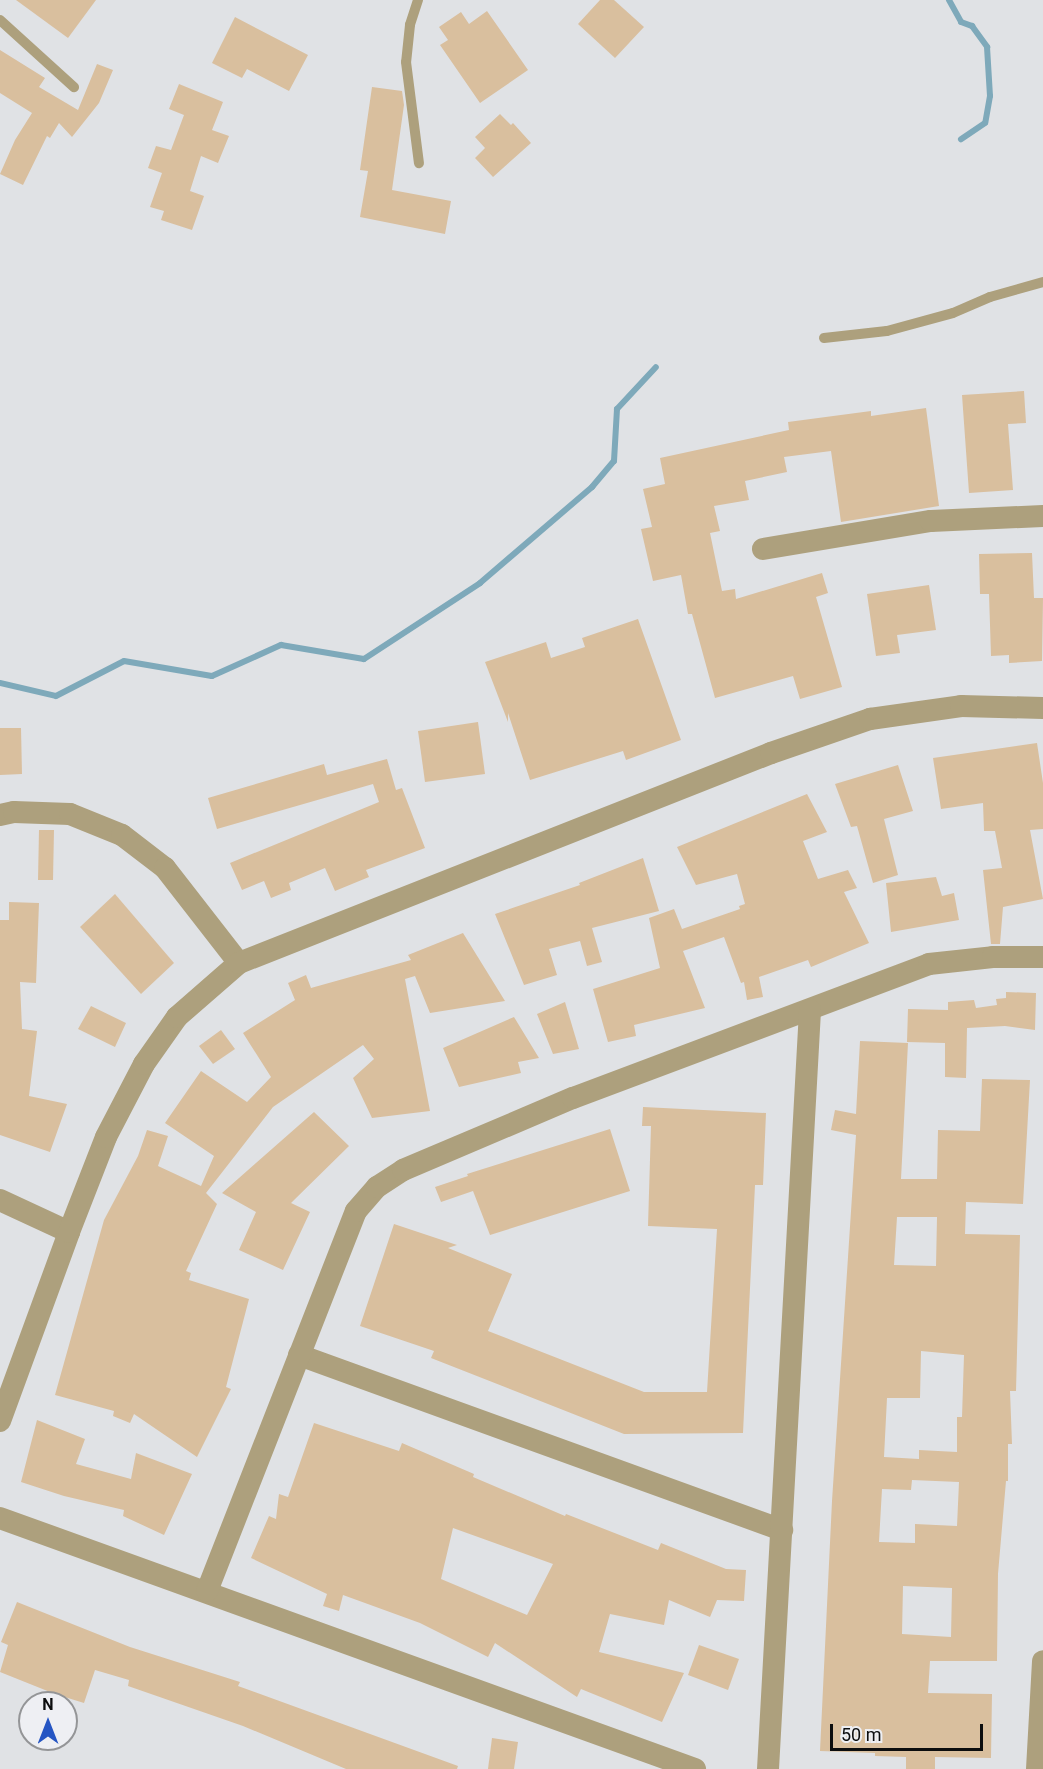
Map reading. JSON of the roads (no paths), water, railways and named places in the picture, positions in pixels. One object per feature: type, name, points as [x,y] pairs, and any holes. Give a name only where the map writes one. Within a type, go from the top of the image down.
[{"type":"street","points":[[763,549],[931,521],[1043,516]]},
{"type":"street","points":[[0,1421],[106,1137],[144,1064],[177,1017],[239,963],[311,937],[749,762],[870,719],[961,706],[1043,708]]},
{"type":"street","points":[[0,815],[14,812],[70,814],[122,835],[165,868],[239,963]]},
{"type":"street","points":[[207,1592],[356,1211],[377,1188],[403,1170],[573,1098],[929,964],[993,957],[1043,957]]},
{"type":"street","points":[[768,1769],[810,1010]]},
{"type":"street","points":[[0,1200],[69,1232]]},
{"type":"street","points":[[299,1355],[782,1530]]},
{"type":"street","points":[[0,1518],[695,1769]]},
{"type":"street","points":[[1037,1769],[1043,1661]]},
{"type":"lane","points":[[418,0],[410,25],[405,62],[419,163]]},
{"type":"lane","points":[[0,20],[74,87]]},
{"type":"lane","points":[[824,338],[887,331],[953,313],[990,297],[1043,282]]},
{"type":"waterway","points":[[949,0],[961,22],[972,26],[987,47],[990,96],[985,123],[961,139]]},
{"type":"waterway","points":[[0,683],[56,696],[124,661],[212,676],[281,645],[364,659],[480,583],[592,487],[614,461],[617,409],[656,367]]}]
